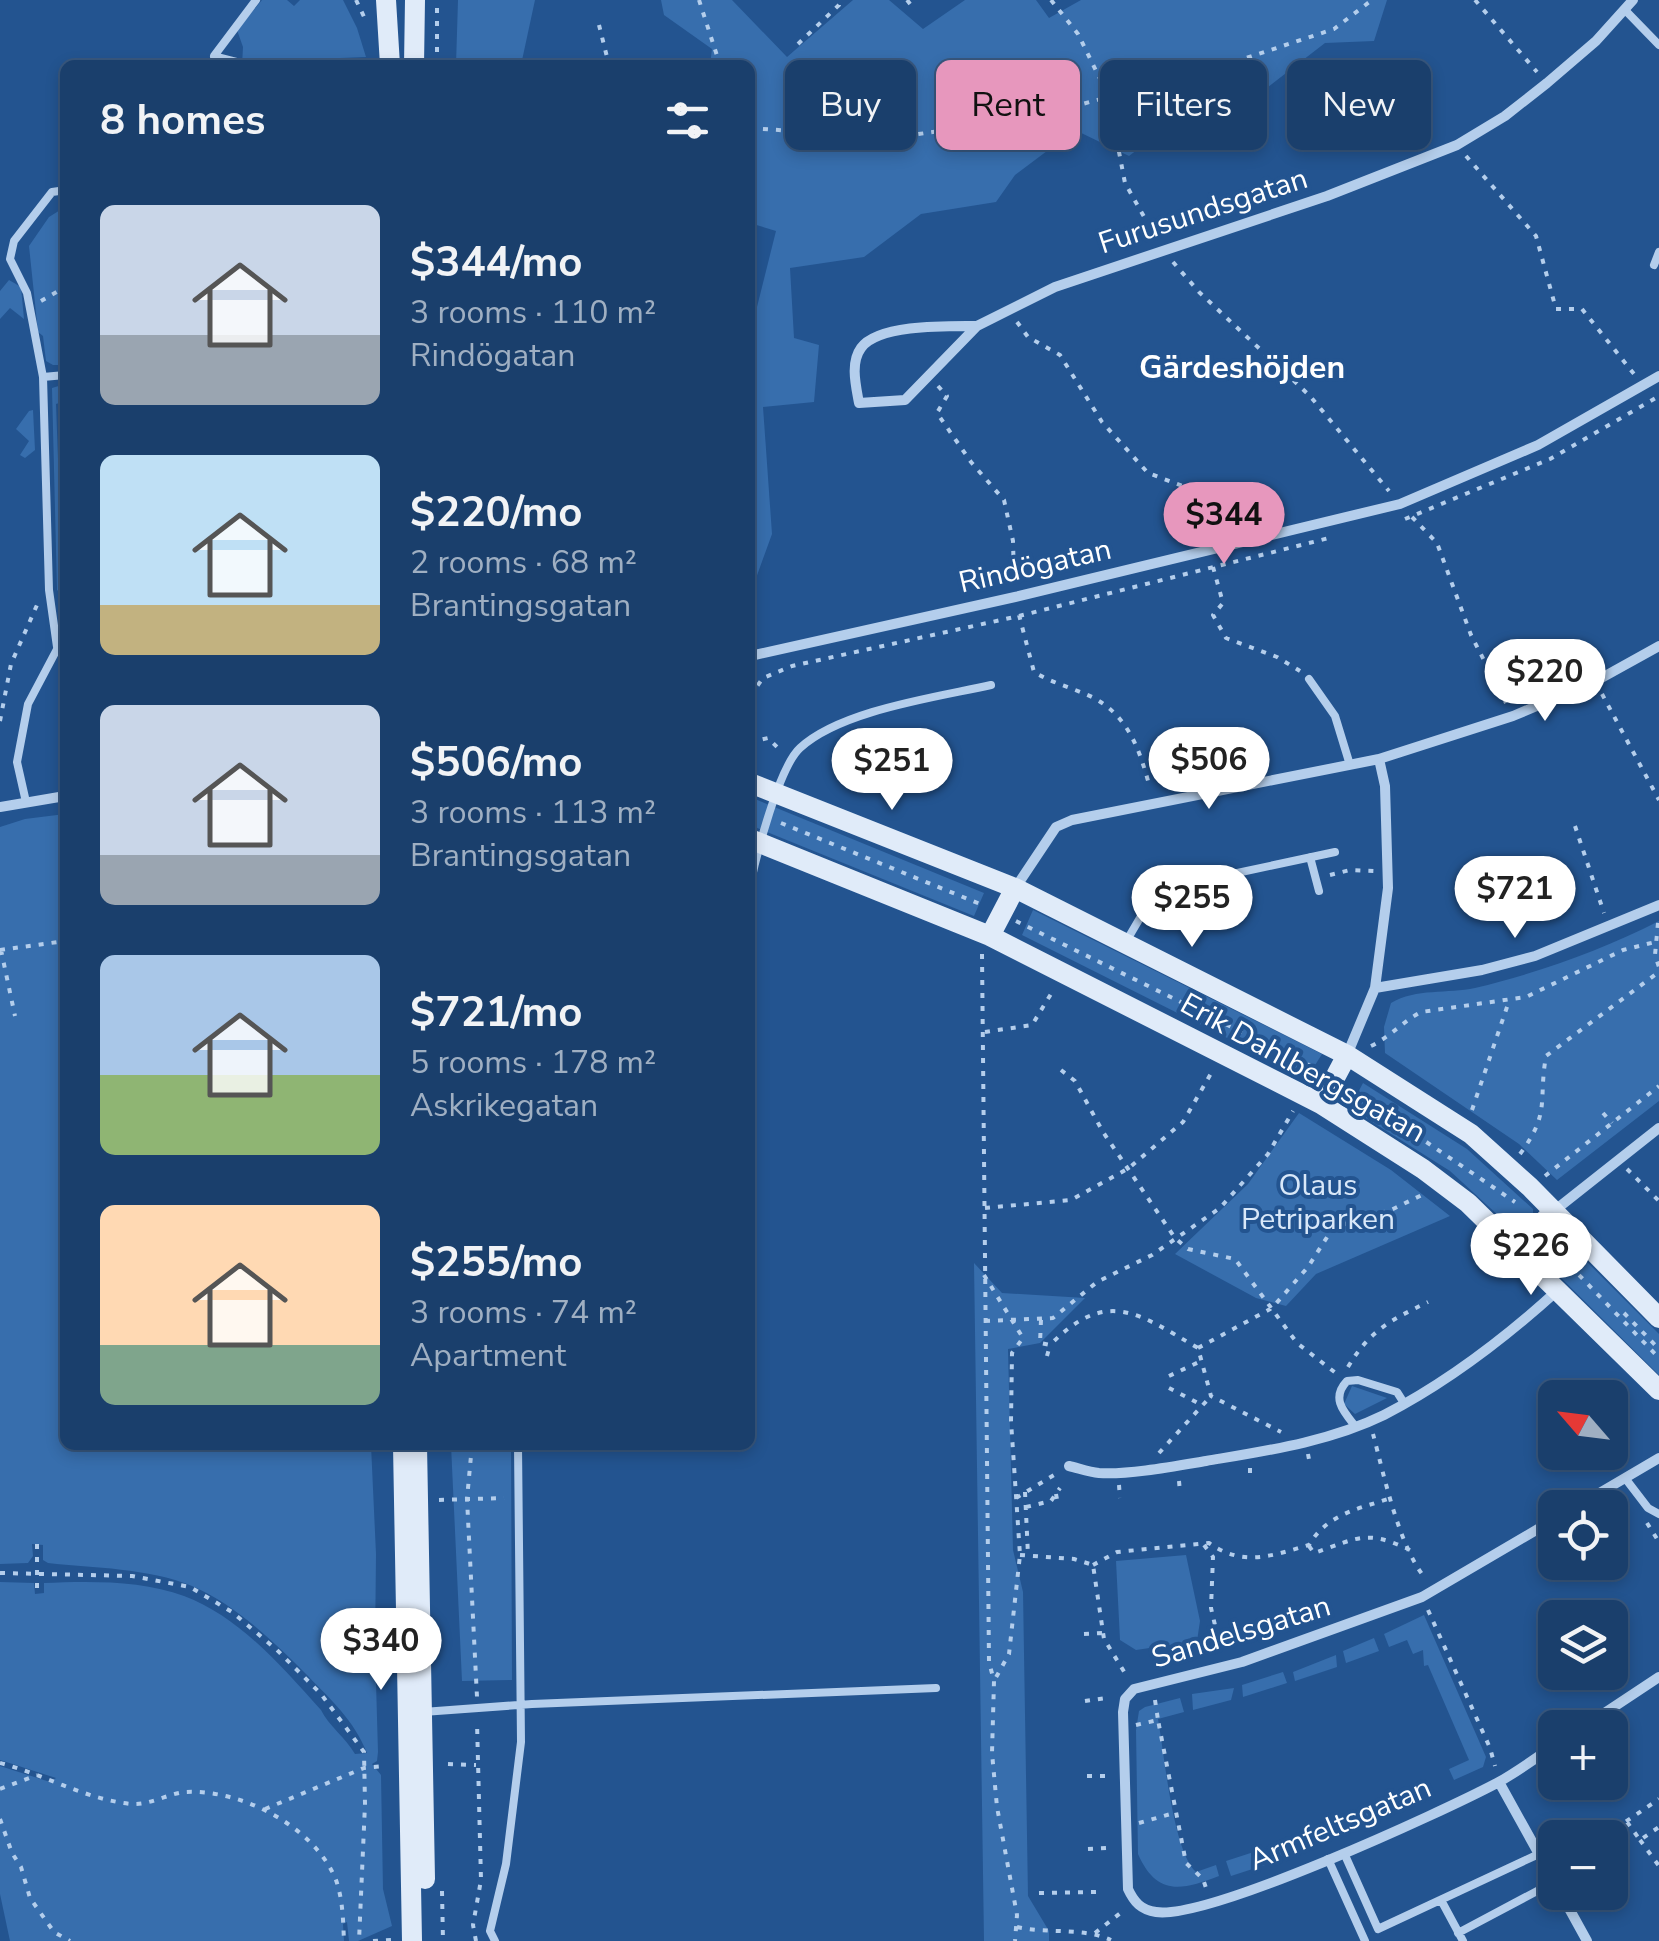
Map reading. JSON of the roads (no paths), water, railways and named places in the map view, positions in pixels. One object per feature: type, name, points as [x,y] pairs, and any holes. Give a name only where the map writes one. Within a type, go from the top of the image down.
[{"type":"street","points":[[386,0],[390,60]]},
{"type":"street","points":[[414,60],[415,0]]},
{"type":"street","name":"Furusundsgatan","points":[[976,326],[878,333],[859,349],[854,372],[859,403],[906,400],[976,326],[1055,286],[1327,196],[1457,145],[1505,116],[1547,83],[1596,42],[1633,0]]},
{"type":"street","name":"Rindögatan","points":[[755,655],[1400,504],[1538,445],[1659,376]]},
{"type":"street","points":[[990,936],[1056,827],[1072,820],[1379,760],[1513,716],[1596,681],[1659,646]]},
{"type":"street","points":[[1320,1104],[1375,988],[1388,871],[1385,786],[1379,760]]},
{"type":"street","name":"Erik Dahlbergsgatan","points":[[755,785],[1016,888],[1346,1055],[1471,1134],[1530,1187],[1659,1318]]},
{"type":"street","points":[[0,807],[60,797]]},
{"type":"street","name":"Erik Dahlbergsgatan","points":[[755,841],[990,936],[1320,1104],[1423,1168],[1468,1203],[1659,1390]]},
{"type":"street","points":[[1375,988],[1536,956],[1659,905]]},
{"type":"street","points":[[1516,1248],[1554,1212],[1659,1128]]},
{"type":"street","points":[[1069,1466],[1099,1473],[1190,1464],[1302,1442],[1355,1426],[1448,1378],[1509,1335],[1558,1290]]},
{"type":"street","points":[[403,1450],[406,1940]]},
{"type":"street","points":[[417,1450],[426,1941]]},
{"type":"street","points":[[1605,1490],[1659,1458]]},
{"type":"street","name":"Sandelsgatan","points":[[1135,1902],[1128,1890],[1124,1727],[1125,1699],[1134,1689],[1242,1662],[1422,1597],[1538,1529]]},
{"type":"street","points":[[1609,1710],[1659,1677]]},
{"type":"street","name":"Armfeltsgatan","points":[[1135,1902],[1158,1913],[1211,1902],[1344,1853],[1499,1782],[1538,1756]]},
{"type":"street","points":[[1499,1782],[1538,1848]]},
{"type":"street","points":[[1570,1910],[1587,1941]]},
{"type":"lane","points":[[230,60],[214,56],[256,0]]},
{"type":"lane","points":[[1625,10],[1659,45]]},
{"type":"lane","points":[[57,647],[49,590],[43,377],[26,293],[10,258],[14,240],[34,210],[58,191]]},
{"type":"lane","points":[[1654,265],[1659,252]]},
{"type":"lane","points":[[43,377],[60,375]]},
{"type":"lane","points":[[26,802],[17,762],[28,704],[60,642]]},
{"type":"lane","points":[[1308,679],[1335,716],[1350,765]]},
{"type":"lane","points":[[755,841],[769,818],[797,750],[811,740],[887,708],[992,685]]},
{"type":"lane","points":[[1126,944],[1148,906],[1190,883],[1336,852]]},
{"type":"lane","points":[[1310,857],[1319,890]]},
{"type":"lane","points":[[1355,1426],[1339,1405],[1338,1396],[1347,1381],[1358,1380],[1397,1392],[1404,1403]]},
{"type":"lane","points":[[494,1941],[490,1931],[506,1864],[521,1742],[518,1450]]},
{"type":"lane","points":[[1625,1478],[1648,1508],[1659,1514]]},
{"type":"lane","points":[[423,1712],[522,1704],[936,1688]]},
{"type":"lane","points":[[1344,1853],[1378,1929],[1538,1854]]},
{"type":"lane","points":[[1328,1859],[1366,1941]]},
{"type":"lane","points":[[1441,1900],[1460,1937],[1538,1888]]},
{"type":"district","name":"Gärdeshöjden","points":[[1242,367]]},
{"type":"park label","name":"Olaus Petriparken","points":[[1318,1202]]}]
